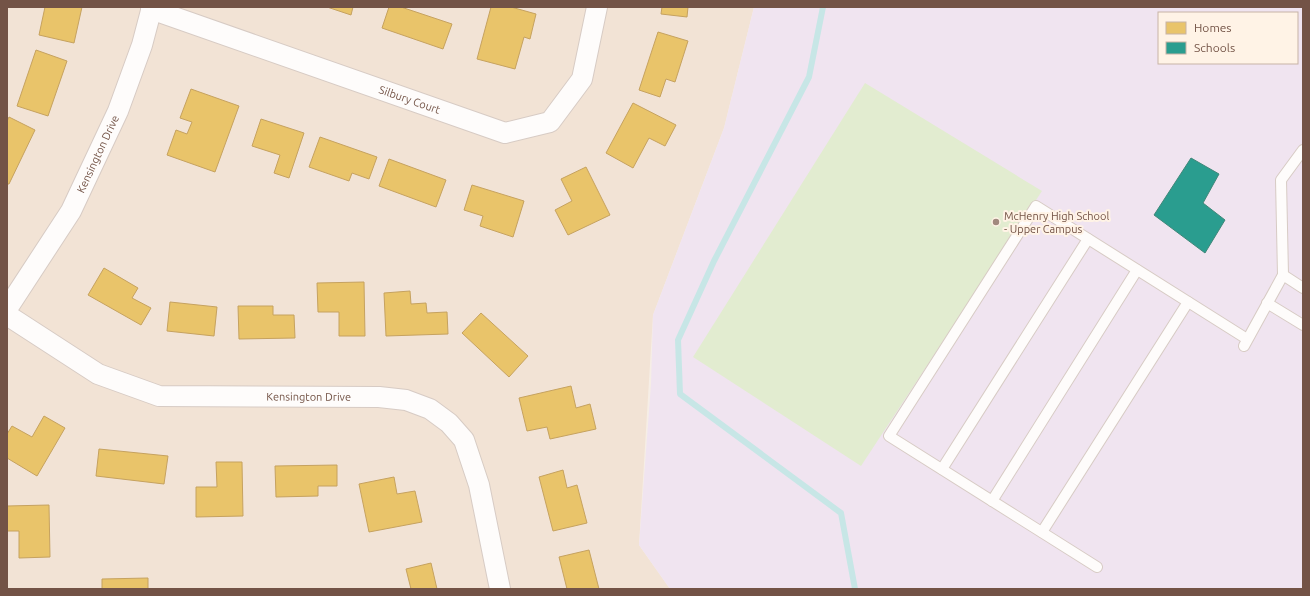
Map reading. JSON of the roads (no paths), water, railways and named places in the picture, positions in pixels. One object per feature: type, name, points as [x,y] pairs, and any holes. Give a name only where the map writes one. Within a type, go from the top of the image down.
[{"type":"street","name":"Silbury Court","points":[[151,8],[506,133],[550,122],[582,79],[597,7]]},
{"type":"street","name":"Kensington Drive","points":[[7,309],[71,211],[118,111],[142,45],[151,8]]},
{"type":"street","name":"Kensington Drive","points":[[7,315],[98,374],[159,396],[379,397],[406,400],[430,409],[449,423],[464,440],[479,485],[500,589]]},
{"type":"lane","points":[[1097,566],[889,436],[1036,206],[1188,302],[1246,342],[1283,275],[1281,180],[1303,150]]},
{"type":"lane","points":[[942,469],[1088,239]]},
{"type":"lane","points":[[992,501],[1137,270]]},
{"type":"lane","points":[[1283,275],[1303,288]]},
{"type":"lane","points":[[1042,532],[1188,302]]},
{"type":"lane","points":[[1267,303],[1303,325]]},
{"type":"waterway","points":[[823,7],[809,77],[714,261],[678,340],[680,394],[841,513],[855,589]]},
{"type":"place","name":"McHenry High School - Upper Campus","points":[[996,222]]}]
